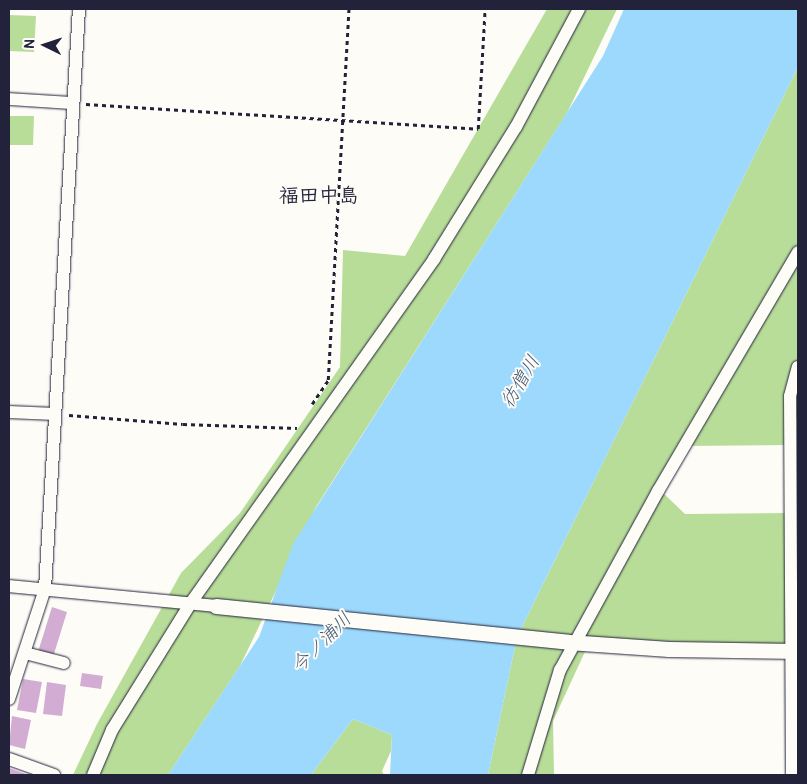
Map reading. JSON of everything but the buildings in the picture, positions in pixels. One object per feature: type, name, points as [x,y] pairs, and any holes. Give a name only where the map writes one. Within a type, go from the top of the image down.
[{"type":"street","points":[[9,699],[45,589],[79,9]]},
{"type":"street","points":[[92,775],[101,752],[190,604],[434,259],[516,127],[579,9]]},
{"type":"street","points":[[9,100],[74,103]]},
{"type":"street","points":[[528,775],[560,670],[573,642],[658,491],[798,252]]},
{"type":"street","points":[[792,775],[795,652],[790,396],[798,367]]},
{"type":"street","points":[[9,412],[55,414]]},
{"type":"street","points":[[9,586],[573,642],[669,650],[795,652]]},
{"type":"street","points":[[25,653],[64,663]]},
{"type":"street","points":[[9,759],[54,775]]},
{"type":"path","points":[[310,408],[328,380],[349,9]]},
{"type":"path","points":[[74,103],[478,129],[485,9]]},
{"type":"path","points":[[55,414],[296,429],[301,422]]},
{"type":"green space","points":[[547,9],[617,9],[567,113],[316,507],[240,666],[168,775],[73,775],[97,724],[181,573],[240,513],[340,367],[343,250],[405,256]]},
{"type":"green space","points":[[9,15],[36,16],[34,52],[9,51]]},
{"type":"green space","points":[[798,67],[798,418],[790,422],[790,445],[685,446],[660,490],[685,514],[789,513],[792,651],[589,643],[553,721],[554,775],[488,775],[517,637]]},
{"type":"green space","points":[[9,116],[34,116],[33,145],[9,145]]},
{"type":"green space","points":[[353,719],[392,735],[391,751],[382,771],[384,775],[311,775]]},
{"type":"water","points":[[624,9],[798,9],[798,67],[517,637],[488,775],[390,775],[392,735],[353,719],[311,775],[168,775],[259,637],[293,544],[603,56]]},
{"type":"district","name":"福田中島","points":[[319,195]]},
{"type":"water label","name":"彷僧川","points":[[521,382]]},
{"type":"water label","name":"今ノ浦川","points":[[322,643]]}]
